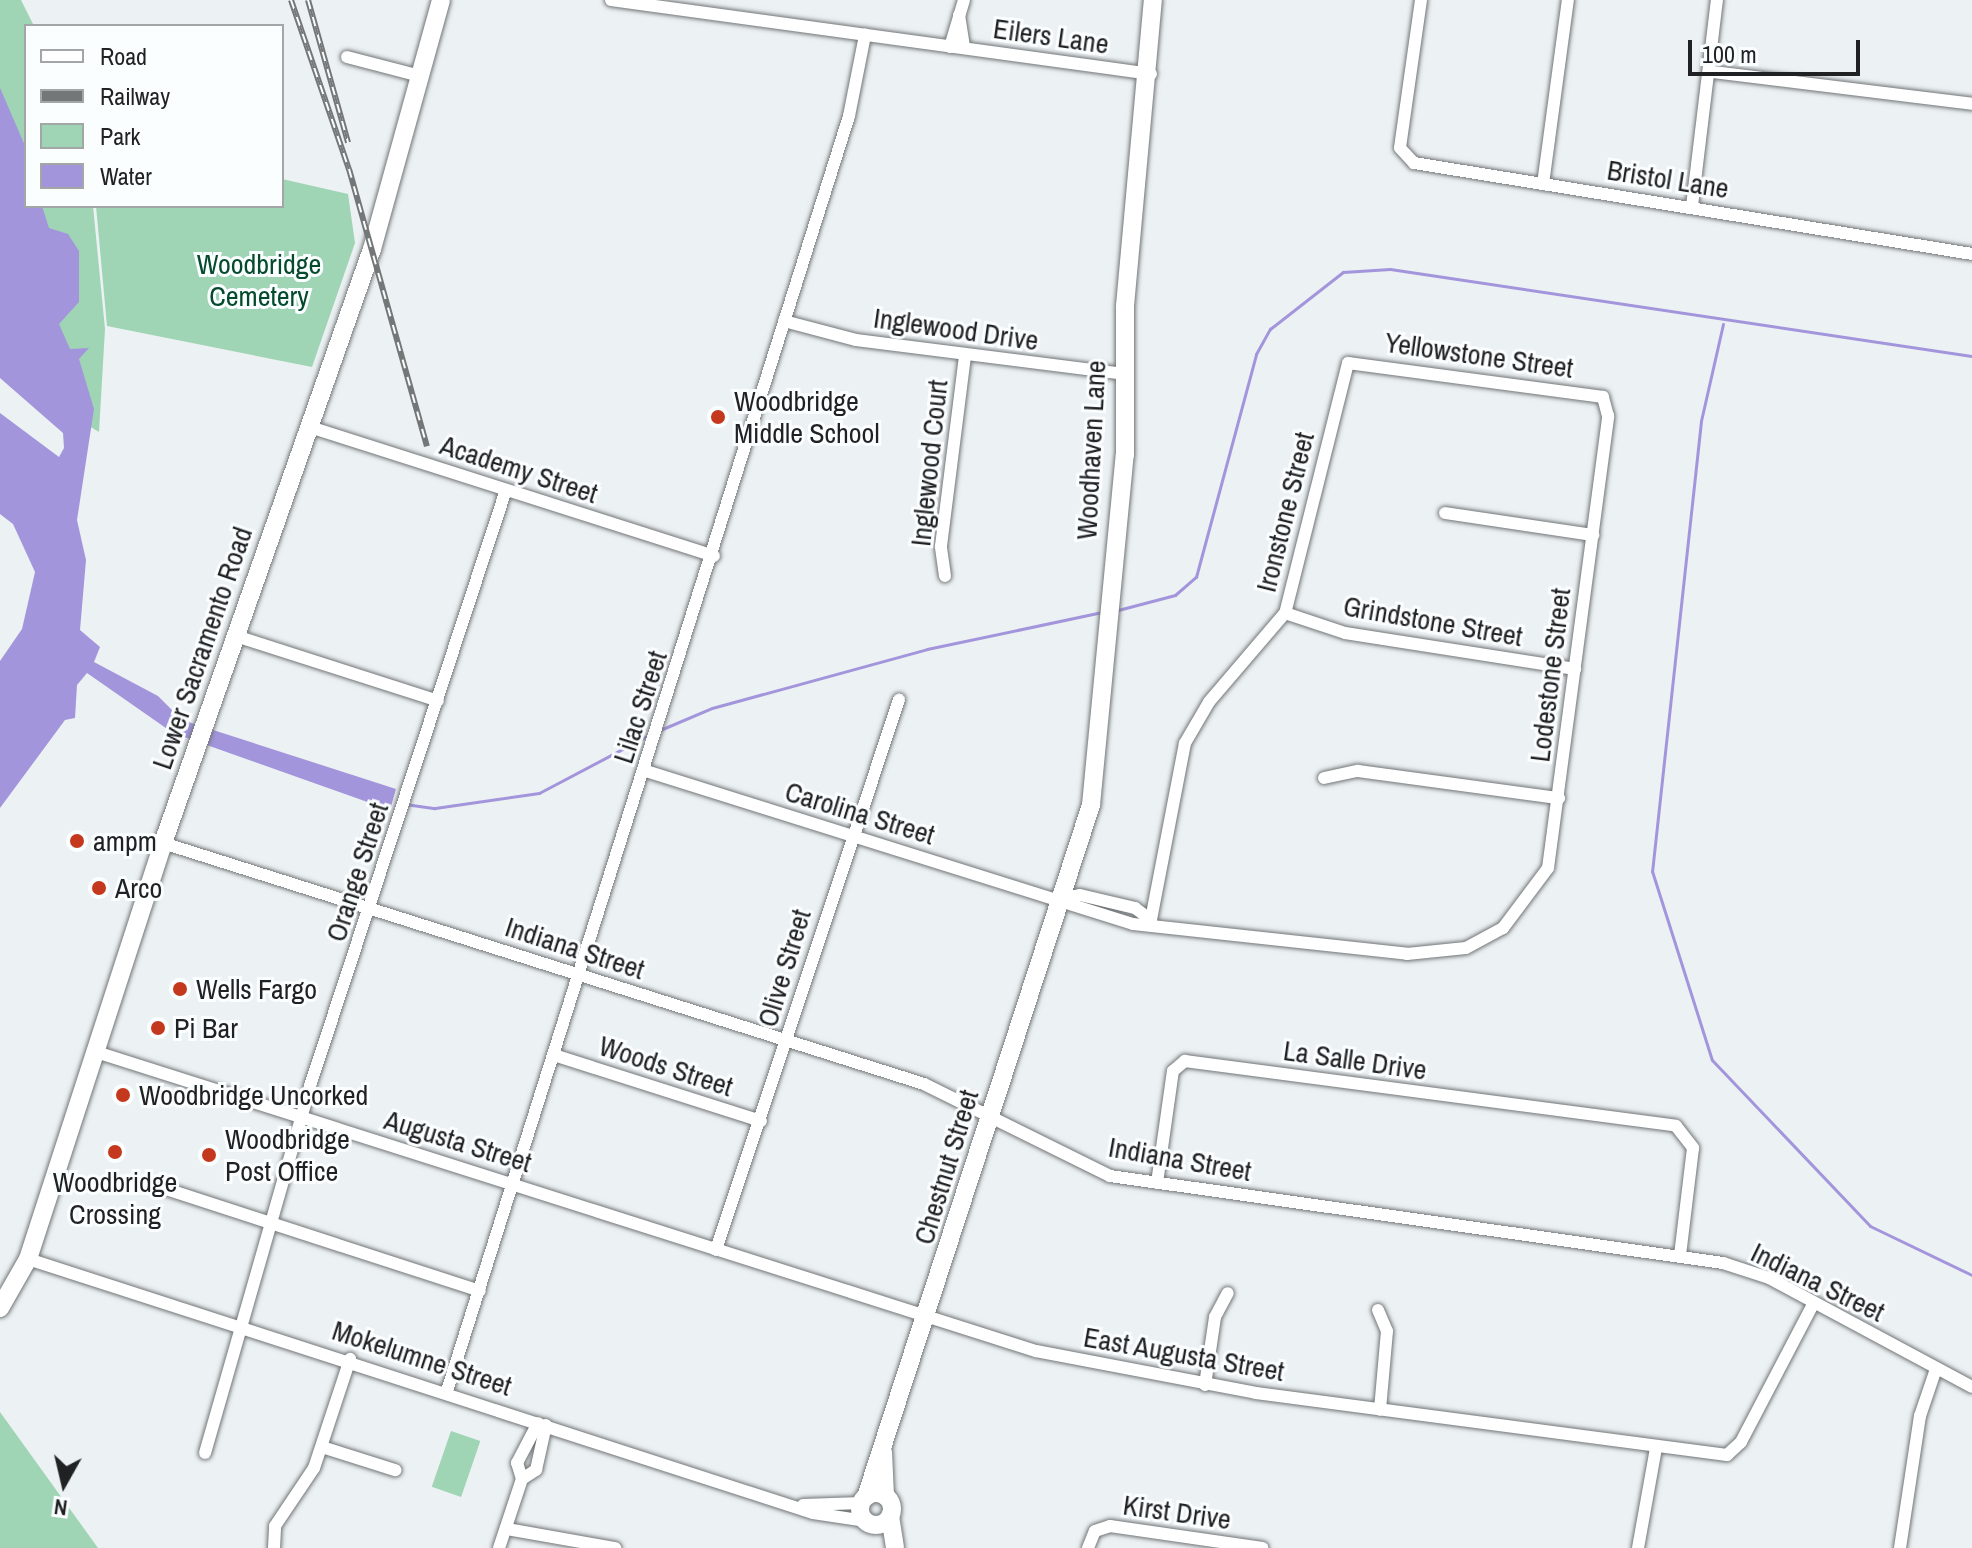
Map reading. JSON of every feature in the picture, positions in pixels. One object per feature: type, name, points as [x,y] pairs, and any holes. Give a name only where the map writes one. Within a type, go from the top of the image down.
[{"type":"street","name":"Lower Sacramento Road","points":[[0,1308],[28,1259],[163,843],[372,249],[441,0]]},
{"type":"street","name":"Eilers Lane","points":[[611,0],[1151,74]]},
{"type":"street","points":[[957,47],[959,15],[964,0]]},
{"type":"street","name":"Woodhaven Lane","points":[[1062,898],[1093,793],[1111,591],[1127,283],[1151,74],[1153,0]]},
{"type":"street","name":"Bristol Lane","points":[[1421,0],[1400,148],[1405,158],[1543,184],[1972,254]]},
{"type":"street","points":[[1543,184],[1568,0]]},
{"type":"street","points":[[1692,206],[1713,72],[1717,0]]},
{"type":"street","name":"Lilac Street","points":[[447,1391],[557,1056],[714,556],[852,108],[865,35]]},
{"type":"street","points":[[347,57],[420,76]]},
{"type":"street","points":[[1713,72],[1972,104]]},
{"type":"street","name":"Inglewood Drive","points":[[784,321],[965,355],[1124,374]]},
{"type":"street","name":"Inglewood Court","points":[[945,576],[941,546],[965,355]]},
{"type":"street","name":"Yellowstone Street","points":[[1345,366],[1356,361],[1606,401]]},
{"type":"street","name":"Ironstone Street","points":[[1151,920],[1185,743],[1209,702],[1252,660],[1285,613],[1345,366]]},
{"type":"street","name":"Lodestone Street","points":[[1493,935],[1542,883],[1559,798],[1593,535],[1606,401]]},
{"type":"street","name":"Academy Street","points":[[310,427],[714,556]]},
{"type":"street","name":"Orange Street","points":[[205,1453],[268,1222],[506,490]]},
{"type":"street","points":[[1445,513],[1593,535]]},
{"type":"street","name":"Grindstone Street","points":[[1285,613],[1345,633],[1575,669]]},
{"type":"street","points":[[236,636],[438,701]]},
{"type":"street","name":"Olive Street","points":[[716,1250],[761,1121],[851,836],[899,700]]},
{"type":"street","name":"Carolina Street","points":[[646,771],[1062,898],[1121,905],[1151,920],[1407,954],[1455,951],[1493,935]]},
{"type":"street","points":[[1324,778],[1358,771],[1559,798]]},
{"type":"street","name":"Indiana Street","points":[[163,843],[582,974],[991,1113],[1110,1176],[1680,1256],[1769,1278],[1972,1387]]},
{"type":"street","name":"Chestnut Street","points":[[870,1508],[883,1452],[1062,898]]},
{"type":"street","name":"Augusta Street","points":[[93,1051],[515,1183],[716,1250]]},
{"type":"street","name":"Woods Street","points":[[557,1056],[761,1121]]},
{"type":"street","name":"La Salle Drive","points":[[1157,1183],[1173,1071],[1185,1061],[1676,1126],[1692,1139],[1680,1256]]},
{"type":"street","points":[[163,1188],[480,1291]]},
{"type":"street","name":"East Augusta Street","points":[[716,1250],[1036,1351],[1205,1385],[1656,1448],[1727,1455],[1813,1304]]},
{"type":"street","name":"Mokelumne Street","points":[[28,1259],[350,1359],[799,1506],[870,1508]]},
{"type":"street","points":[[1205,1385],[1215,1317],[1228,1293]]},
{"type":"street","points":[[1378,1310],[1387,1331],[1380,1410]]},
{"type":"street","points":[[274,1548],[275,1526],[322,1447],[350,1359]]},
{"type":"street","points":[[1900,1548],[1920,1416],[1936,1369]]},
{"type":"street","points":[[499,1548],[522,1479],[517,1463],[542,1424]]},
{"type":"street","points":[[522,1479],[536,1470],[542,1424]]},
{"type":"street","points":[[322,1447],[395,1470]]},
{"type":"street","points":[[1638,1548],[1656,1448]]},
{"type":"street","name":"Mokelumne Street","points":[[799,1506],[870,1508]]},
{"type":"street","points":[[870,1508],[890,1516],[895,1548]]},
{"type":"street","points":[[870,1508],[887,1548]]},
{"type":"street","name":"Kirst Drive","points":[[1090,1543],[1110,1526],[1262,1548]]},
{"type":"street","points":[[507,1529],[615,1548]]},
{"type":"green space","points":[[0,0],[21,0],[33,24],[24,24],[24,208],[93,208],[105,329],[99,432],[0,372]]},
{"type":"green space","name":"Woodbridge Cemetery","points":[[284,179],[348,194],[355,243],[312,367],[107,326],[96,208],[284,208]]},
{"type":"green space","points":[[0,1412],[98,1548],[0,1548]]},
{"type":"green space","points":[[451,1431],[480,1441],[461,1497],[432,1487]]},
{"type":"water","points":[[0,88],[24,143],[24,208],[43,208],[49,228],[68,234],[79,251],[79,302],[59,324],[70,349],[89,348],[79,359],[94,409],[77,520],[86,560],[80,630],[100,647],[94,662],[158,696],[182,720],[396,789],[390,810],[173,733],[87,673],[77,685],[75,718],[65,720],[0,808],[0,661],[22,629],[35,572],[13,524],[0,514],[0,413],[59,457],[64,448],[63,433],[0,378]]},
{"type":"waterway","points":[[1118,610],[1175,595],[1196,577],[1256,354],[1270,329],[1343,272],[1390,269],[1972,356]]},
{"type":"waterway","points":[[1723,324],[1701,421],[1652,871],[1712,1060],[1870,1226],[1972,1275]]},
{"type":"waterway","points":[[660,730],[712,708],[927,649],[1102,612]]},
{"type":"waterway","points":[[405,804],[435,808],[539,793],[649,735]]},
{"type":"railway","points":[[291,0],[349,169],[427,446]]},
{"type":"railway","points":[[308,0],[348,142]]},
{"type":"place","name":"Woodbridge Middle School","points":[[718,417]]},
{"type":"place","name":"ampm","points":[[77,841]]},
{"type":"place","name":"Arco","points":[[99,888]]},
{"type":"place","name":"Wells Fargo","points":[[180,989]]},
{"type":"place","name":"Pi Bar","points":[[158,1028]]},
{"type":"place","name":"Woodbridge Uncorked","points":[[123,1095]]},
{"type":"place","name":"Woodbridge Crossing","points":[[115,1152]]},
{"type":"place","name":"Woodbridge Post Office","points":[[209,1155]]}]
